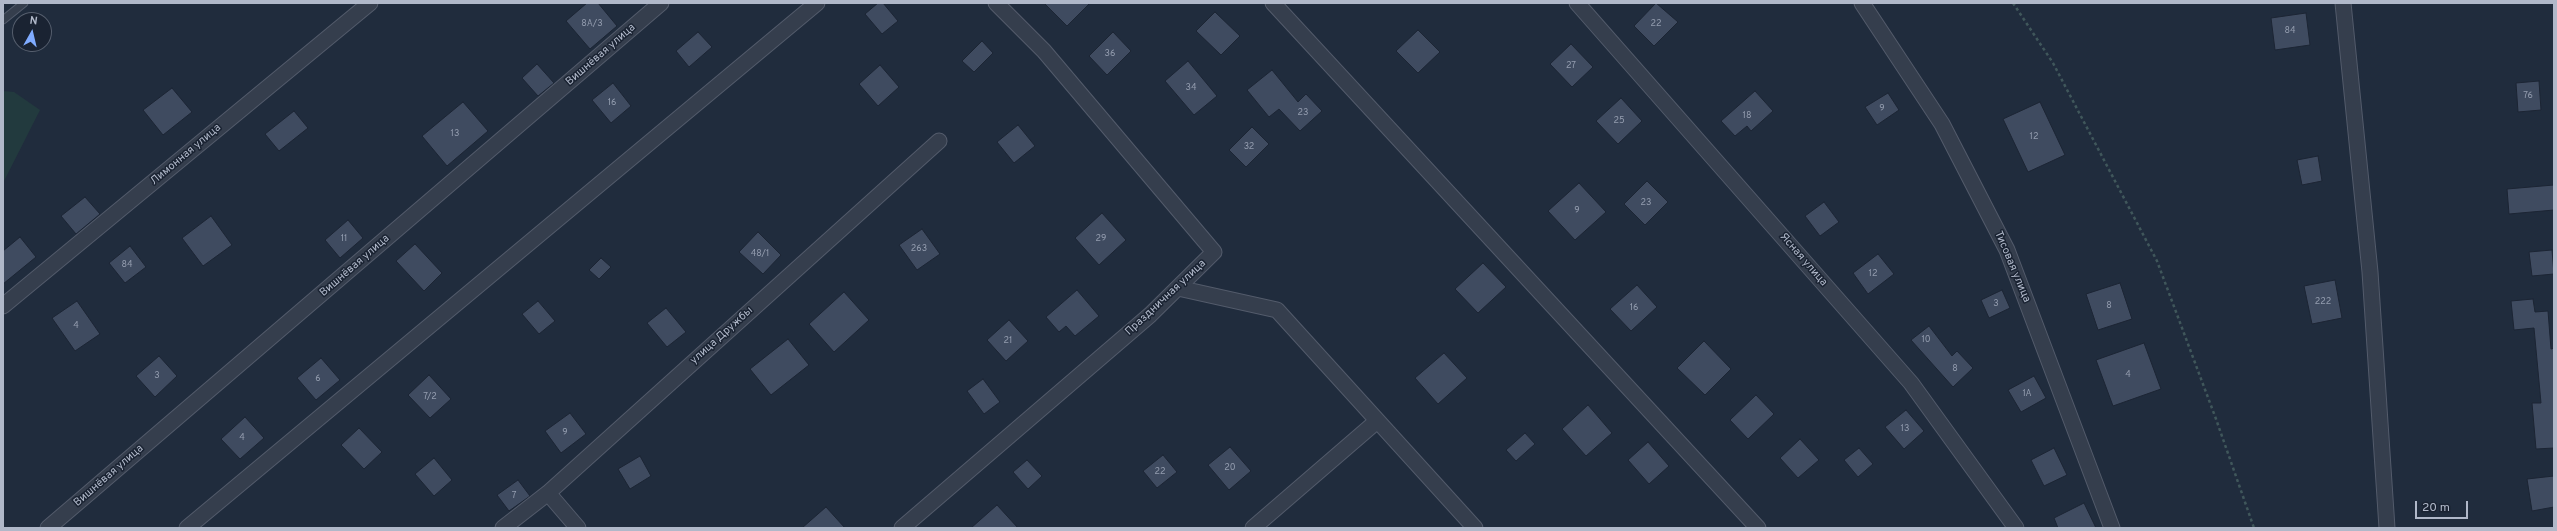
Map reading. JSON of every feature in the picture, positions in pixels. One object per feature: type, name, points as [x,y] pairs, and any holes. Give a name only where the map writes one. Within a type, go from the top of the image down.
[{"type":"street","name":"Лимонная улица","points":[[3,306],[370,3]]},
{"type":"street","name":"Вишнёвая улица","points":[[48,528],[661,3]]},
{"type":"street","points":[[187,528],[817,3]]},
{"type":"street","name":"Праздничная улица","points":[[902,528],[1150,315],[1214,252],[1044,51],[996,3]]},
{"type":"street","points":[[1272,3],[1758,528]]},
{"type":"street","name":"Ясная улица","points":[[1577,3],[1911,382],[2016,528]]},
{"type":"street","name":"Тисовая улица","points":[[1862,3],[1942,124],[2007,250],[2112,528]]},
{"type":"street","points":[[2343,3],[2370,272],[2387,528]]},
{"type":"street","name":"улица Дружбы","points":[[503,528],[548,493],[939,141]]},
{"type":"street","points":[[1178,288],[1277,310],[1475,528]]},
{"type":"street","points":[[1253,528],[1378,421]]},
{"type":"street","points":[[548,493],[578,528]]},
{"type":"lane","points":[[3,20],[24,3]]},
{"type":"path","points":[[2013,3],[2053,63],[2156,261],[2216,419],[2254,528]]},
{"type":"green space","points":[[3,91],[14,92],[40,110],[3,183]]},
{"type":"building","points":[[587,3],[598,3],[617,26],[590,49],[566,21]]},
{"type":"building","points":[[878,3],[883,3],[898,21],[882,34],[865,14]]},
{"type":"building","points":[[1044,3],[1090,3],[1067,26]]},
{"type":"building","points":[[1656,3],[1678,22],[1654,46],[1634,26]]},
{"type":"building","points":[[1215,12],[1240,36],[1221,55],[1196,31]]},
{"type":"building","points":[[2306,13],[2310,45],[2275,50],[2271,18]]},
{"type":"building","points":[[1418,30],[1440,52],[1418,73],[1396,51]]},
{"type":"building","points":[[698,32],[712,47],[689,67],[676,51]]},
{"type":"building","points":[[1113,32],[1131,51],[1107,75],[1089,56]]},
{"type":"building","points":[[982,41],[993,53],[974,72],[962,61]]},
{"type":"building","points":[[1571,44],[1593,67],[1572,87],[1550,64]]},
{"type":"building","points":[[1188,61],[1217,96],[1194,115],[1165,81]]},
{"type":"building","points":[[537,64],[554,83],[538,96],[522,78]]},
{"type":"building","points":[[880,65],[899,87],[878,106],[859,84]]},
{"type":"building","points":[[1272,70],[1298,102],[1306,94],[1322,111],[1300,131],[1279,109],[1269,117],[1247,90]]},
{"type":"building","points":[[2539,81],[2541,110],[2518,112],[2516,83]]},
{"type":"building","points":[[613,83],[631,106],[611,123],[592,100]]},
{"type":"building","points":[[172,88],[192,112],[163,135],[143,110]]},
{"type":"building","points":[[1755,91],[1773,111],[1751,131],[1747,126],[1735,136],[1721,121]]},
{"type":"building","points":[[1888,93],[1899,110],[1877,125],[1865,107]]},
{"type":"building","points":[[1621,98],[1642,121],[1618,144],[1596,121]]},
{"type":"building","points":[[463,102],[488,131],[447,166],[422,136]]},
{"type":"building","points":[[2040,102],[2065,155],[2028,172],[2003,119]]},
{"type":"building","points":[[294,111],[308,128],[279,151],[265,134]]},
{"type":"building","points":[[1018,125],[1035,146],[1014,163],[997,142]]},
{"type":"building","points":[[1252,127],[1269,144],[1246,167],[1229,150]]},
{"type":"building","points":[[2318,156],[2322,181],[2302,185],[2297,160]]},
{"type":"building","points":[[1647,181],[1668,202],[1645,225],[1624,204]]},
{"type":"building","points":[[1579,183],[1606,212],[1575,240],[1548,211]]},
{"type":"building","points":[[2554,185],[2554,210],[2509,214],[2507,189]]},
{"type":"building","points":[[85,197],[100,214],[76,234],[61,216]]},
{"type":"building","points":[[1824,202],[1839,222],[1820,236],[1805,216]]},
{"type":"building","points":[[1102,213],[1126,240],[1099,265],[1075,238]]},
{"type":"building","points":[[211,216],[232,245],[203,266],[182,238]]},
{"type":"building","points":[[348,220],[363,238],[340,258],[325,240]]},
{"type":"building","points":[[922,229],[940,254],[917,270],[899,245]]},
{"type":"building","points":[[758,232],[781,255],[763,274],[739,252]]},
{"type":"building","points":[[20,237],[36,257],[3,284],[3,251]]},
{"type":"building","points":[[415,244],[442,273],[424,291],[396,261]]},
{"type":"building","points":[[130,246],[146,267],[125,283],[109,263]]},
{"type":"building","points":[[2552,250],[2554,274],[2532,276],[2529,252]]},
{"type":"building","points":[[1878,254],[1894,274],[1868,294],[1853,273]]},
{"type":"building","points":[[601,258],[611,267],[599,279],[589,270]]},
{"type":"building","points":[[1483,263],[1506,287],[1478,313],[1455,289]]},
{"type":"building","points":[[2335,280],[2342,318],[2312,324],[2304,286]]},
{"type":"building","points":[[2120,283],[2132,319],[2098,330],[2086,294]]},
{"type":"building","points":[[1637,285],[1657,307],[1631,331],[1610,309]]},
{"type":"building","points":[[1077,290],[1099,316],[1075,336],[1066,326],[1059,332],[1046,317]]},
{"type":"building","points":[[2002,290],[2010,308],[1989,318],[1981,300]]},
{"type":"building","points":[[844,292],[869,320],[834,352],[809,324]]},
{"type":"building","points":[[2533,299],[2535,312],[2548,311],[2551,349],[2554,348],[2554,448],[2536,449],[2532,403],[2541,403],[2534,328],[2514,330],[2511,301]]},
{"type":"building","points":[[77,301],[100,334],[75,351],[52,318]]},
{"type":"building","points":[[538,301],[555,321],[539,334],[522,314]]},
{"type":"building","points":[[666,308],[686,332],[667,347],[647,323]]},
{"type":"building","points":[[1009,320],[1028,341],[1006,361],[987,340]]},
{"type":"building","points":[[1929,326],[1952,356],[1957,351],[1973,368],[1953,387],[1911,340]]},
{"type":"building","points":[[788,339],[809,365],[771,395],[750,369]]},
{"type":"building","points":[[1704,341],[1731,369],[1705,395],[1677,368]]},
{"type":"building","points":[[2144,343],[2161,389],[2113,406],[2096,360]]},
{"type":"building","points":[[1444,353],[1467,378],[1438,404],[1415,378]]},
{"type":"building","points":[[159,356],[177,376],[155,397],[136,376]]},
{"type":"building","points":[[321,358],[340,380],[316,400],[297,378]]},
{"type":"building","points":[[429,375],[451,399],[430,418],[408,395]]},
{"type":"building","points":[[2034,376],[2046,398],[2021,412],[2008,390]]},
{"type":"building","points":[[983,379],[1000,402],[984,414],[967,391]]},
{"type":"building","points":[[1756,395],[1774,414],[1748,439],[1730,420]]},
{"type":"building","points":[[1588,405],[1612,433],[1586,456],[1562,429]]},
{"type":"building","points":[[1906,410],[1924,431],[1904,449],[1885,427]]},
{"type":"building","points":[[570,413],[586,434],[561,453],[545,431]]},
{"type":"building","points":[[245,417],[264,438],[240,459],[221,439]]},
{"type":"building","points":[[359,428],[382,452],[364,469],[341,445]]},
{"type":"building","points":[[1525,433],[1535,444],[1516,461],[1506,450]]},
{"type":"building","points":[[1800,439],[1819,460],[1798,478],[1780,458]]},
{"type":"building","points":[[1648,442],[1669,466],[1649,484],[1628,460]]},
{"type":"building","points":[[1230,447],[1251,471],[1229,490],[1208,465]]},
{"type":"building","points":[[1859,448],[1873,464],[1858,477],[1844,460]]},
{"type":"building","points":[[2054,448],[2067,475],[2044,486],[2031,460]]},
{"type":"building","points":[[1163,455],[1177,472],[1157,488],[1143,471]]},
{"type":"building","points":[[640,456],[651,476],[630,489],[618,469]]},
{"type":"building","points":[[434,458],[452,480],[434,496],[415,474]]},
{"type":"building","points":[[1027,460],[1042,476],[1028,489],[1013,472]]},
{"type":"building","points":[[2554,476],[2554,507],[2532,511],[2527,479]]},
{"type":"building","points":[[518,480],[530,496],[509,511],[497,495]]},
{"type":"building","points":[[2084,503],[2096,528],[2058,528],[2054,518]]},
{"type":"building","points":[[997,505],[1018,528],[971,528]]},
{"type":"building","points":[[826,507],[845,528],[802,528]]}]
